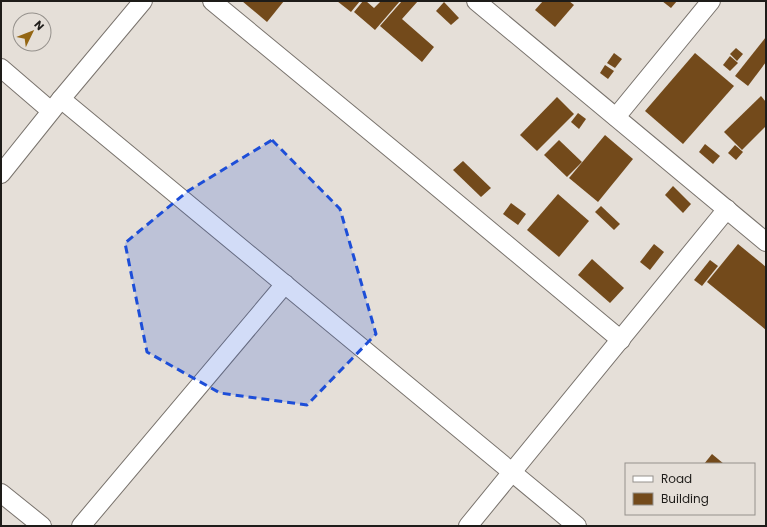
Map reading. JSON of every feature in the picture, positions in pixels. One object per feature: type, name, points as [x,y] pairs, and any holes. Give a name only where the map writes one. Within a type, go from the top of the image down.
[{"type":"street","points":[[1,174],[56,105],[143,1]]},
{"type":"street","points":[[212,1],[621,340]]},
{"type":"street","points":[[476,1],[765,239]]},
{"type":"street","points":[[616,117],[711,1]]},
{"type":"street","points":[[1,68],[56,105],[285,284],[577,526]]},
{"type":"street","points":[[468,526],[728,209]]},
{"type":"street","points":[[81,526],[285,284]]},
{"type":"street","points":[[1,493],[42,526]]},
{"type":"highlighted area","points":[[272,140],[340,209],[376,334],[307,405],[220,393],[147,352],[125,243],[188,191]]},
{"type":"building","points":[[242,1],[284,1],[267,22]]},
{"type":"building","points":[[337,1],[360,1],[351,12]]},
{"type":"building","points":[[363,1],[366,1],[374,8],[381,1],[400,1],[375,30],[354,12]]},
{"type":"building","points":[[402,1],[418,1],[402,19],[434,47],[422,62],[380,26]]},
{"type":"building","points":[[543,1],[569,1],[574,5],[555,27],[535,10]]},
{"type":"building","points":[[662,1],[677,1],[671,8]]},
{"type":"building","points":[[444,2],[459,18],[451,25],[436,11]]},
{"type":"building","points":[[766,37],[766,62],[748,86],[735,76]]},
{"type":"building","points":[[736,48],[743,54],[737,61],[730,54]]},
{"type":"building","points":[[614,53],[622,59],[615,68],[607,63]]},
{"type":"building","points":[[695,53],[734,86],[683,144],[645,111]]},
{"type":"building","points":[[730,56],[738,63],[730,71],[723,65]]},
{"type":"building","points":[[605,65],[614,71],[608,79],[600,73]]},
{"type":"building","points":[[761,96],[766,102],[766,126],[742,150],[724,132]]},
{"type":"building","points":[[557,97],[574,114],[537,151],[520,135]]},
{"type":"building","points":[[578,113],[586,119],[579,129],[571,122]]},
{"type":"building","points":[[605,135],[633,159],[598,202],[569,178]]},
{"type":"building","points":[[559,140],[582,162],[567,177],[544,155]]},
{"type":"building","points":[[705,144],[720,156],[713,164],[699,152]]},
{"type":"building","points":[[735,145],[743,152],[736,160],[728,153]]},
{"type":"building","points":[[463,161],[491,188],[481,197],[453,170]]},
{"type":"building","points":[[673,186],[691,204],[683,213],[665,195]]},
{"type":"building","points":[[558,194],[589,221],[559,257],[527,230]]},
{"type":"building","points":[[511,203],[526,214],[518,225],[503,214]]},
{"type":"building","points":[[601,206],[620,224],[614,230],[595,212]]},
{"type":"building","points":[[654,244],[664,252],[650,270],[640,262]]},
{"type":"building","points":[[738,244],[766,267],[766,330],[707,282]]},
{"type":"building","points":[[592,259],[624,288],[610,303],[578,275]]},
{"type":"building","points":[[710,260],[718,266],[702,286],[694,280]]},
{"type":"building","points":[[712,454],[723,463],[705,463]]}]
